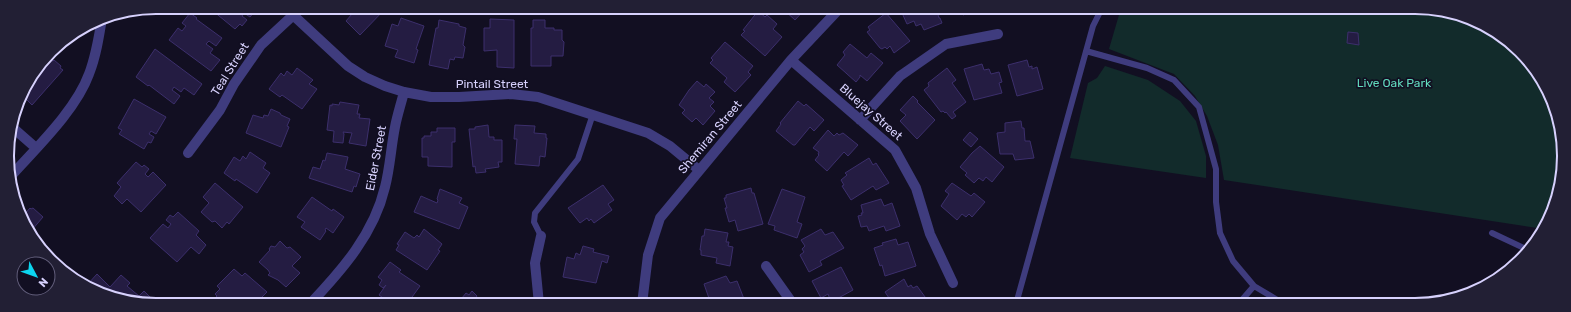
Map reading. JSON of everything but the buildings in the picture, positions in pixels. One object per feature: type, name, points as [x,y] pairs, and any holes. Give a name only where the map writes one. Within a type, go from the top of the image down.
[{"type":"street","name":"Shemiran Street","points":[[643,298],[648,255],[660,218],[791,60],[834,14]]},
{"type":"street","name":"Pintail Street","points":[[293,15],[348,66],[365,77],[386,86],[404,92],[431,97],[511,94],[538,97],[648,133],[670,146],[699,170]]},
{"type":"street","name":"Teal Street","points":[[188,153],[220,110],[234,84],[261,45],[293,15]]},
{"type":"street","points":[[15,172],[60,122],[75,100],[89,75],[99,42],[101,25]]},
{"type":"street","points":[[860,120],[900,76],[946,44],[998,34]]},
{"type":"street","name":"Bluejay Street","points":[[791,60],[895,150],[916,188],[930,234],[953,284]]},
{"type":"street","name":"Eider Street","points":[[315,298],[348,262],[367,234],[385,189],[395,128],[404,92]]},
{"type":"street","points":[[16,131],[36,148]]},
{"type":"street","points":[[538,298],[535,263],[541,236]]},
{"type":"street","points":[[766,266],[789,298]]},
{"type":"lane","points":[[1018,298],[1093,26],[1099,14]]},
{"type":"lane","points":[[1086,51],[1147,68],[1174,80],[1199,107],[1216,168],[1216,202],[1220,233],[1233,261],[1254,286],[1274,298]]},
{"type":"lane","points":[[541,236],[534,222],[535,213],[578,159],[593,114]]},
{"type":"lane","points":[[1492,233],[1524,248]]},
{"type":"lane","points":[[1244,298],[1254,286]]},
{"type":"green space","name":"Live Oak Park","points":[[1119,14],[1424,14],[1461,22],[1486,33],[1509,49],[1528,70],[1542,93],[1552,119],[1557,147],[1556,175],[1549,202],[1537,228],[1224,180],[1218,145],[1207,116],[1195,96],[1174,74],[1109,49]]},
{"type":"green space","points":[[1105,66],[1148,80],[1180,101],[1196,121],[1206,156],[1206,178],[1070,158],[1088,83],[1097,78]]}]
